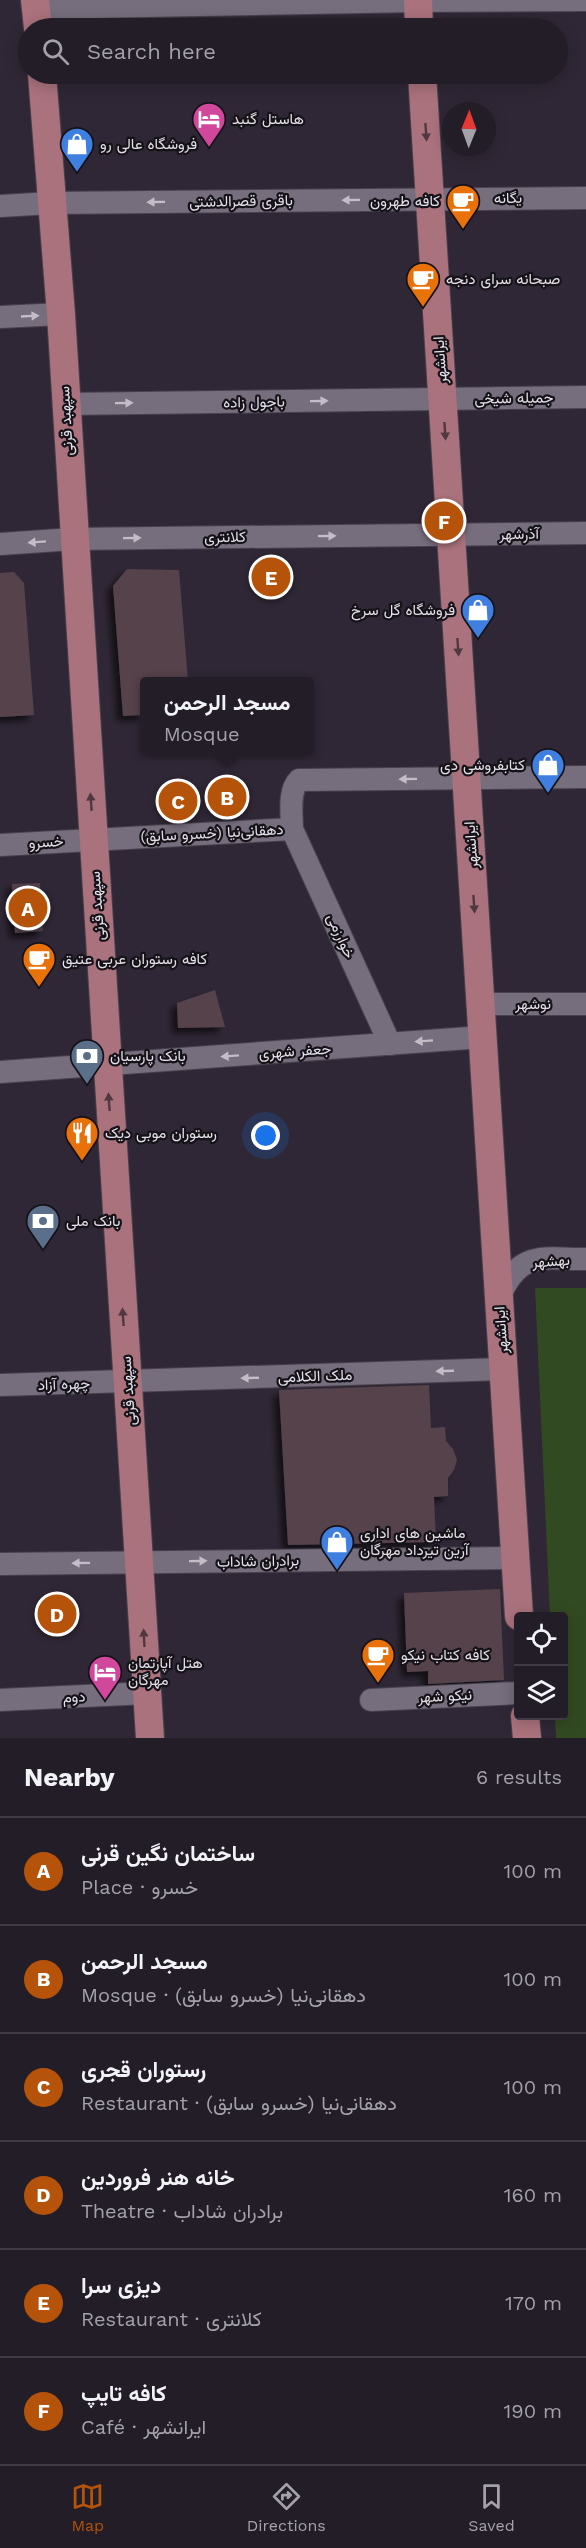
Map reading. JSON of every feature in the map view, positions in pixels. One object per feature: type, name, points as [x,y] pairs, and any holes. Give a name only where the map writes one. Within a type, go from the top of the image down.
[{"type":"main road","points":[[418,0],[419,18]]},
{"type":"main road","name":"سپهبد قرنی","points":[[43,84],[61,314],[73,539],[150,1738]]},
{"type":"main road","name":"ایرانشهر","points":[[423,84],[519,1612]]},
{"type":"main road","points":[[525,1720],[527,1738]]},
{"type":"street","points":[[37,12],[418,0],[586,0]]},
{"type":"street","name":"یگانه","points":[[430,199],[586,198]]},
{"type":"street","name":"باقری قصرالدشتی","points":[[0,206],[51,203],[430,199]]},
{"type":"street","points":[[0,317],[61,314]]},
{"type":"street","name":"جمیله شیخی","points":[[443,399],[586,397]]},
{"type":"street","name":"باجول زاده","points":[[65,404],[443,399]]},
{"type":"street","name":"آذرشهر","points":[[451,534],[586,533]]},
{"type":"street","name":"کلانتری","points":[[0,544],[73,539],[451,534]]},
{"type":"street","points":[[467,778],[586,777]]},
{"type":"street","name":"دهقانی‌نیا (خسرو سابق)","points":[[93,839],[292,829],[292,794],[294,785],[299,780],[467,778]]},
{"type":"street","name":"خوارزمی","points":[[292,829],[390,1044]]},
{"type":"street","name":"خسرو","points":[[0,845],[93,839]]},
{"type":"street","name":"نوشهر","points":[[481,1004],[586,1004]]},
{"type":"street","name":"جعفر شهری","points":[[0,1072],[483,1036]]},
{"type":"street","name":"بهشهر","points":[[499,1298],[512,1273],[525,1262],[538,1259],[586,1259]]},
{"type":"street","name":"ملک الکلامی","points":[[128,1382],[504,1370]]},
{"type":"street","name":"چهره آزاد","points":[[0,1386],[128,1382]]},
{"type":"street","name":"برادران شاداب","points":[[0,1563],[516,1558]]},
{"type":"street","name":"دوم","points":[[0,1700],[147,1693]]},
{"type":"street","name":"نیکو شهر","points":[[371,1700],[514,1693]]},
{"type":"green space","points":[[535,1288],[586,1288],[586,1738],[556,1738],[555,1720],[568,1720],[568,1612],[550,1612]]},
{"type":"building","points":[[127,569],[179,570],[188,677],[140,677],[140,715],[123,716],[113,586]]},
{"type":"building","points":[[14,572],[24,583],[34,715],[0,717],[0,573]]},
{"type":"building","points":[[40,883],[43,931],[15,933],[12,884]]},
{"type":"building","points":[[215,990],[225,1027],[178,1028],[177,1003]]},
{"type":"building","points":[[429,1385],[431,1428],[445,1427],[446,1441],[453,1449],[457,1460],[448,1478],[448,1496],[434,1497],[436,1542],[288,1545],[279,1390]]},
{"type":"building","points":[[500,1589],[504,1680],[428,1684],[428,1671],[407,1672],[404,1593]]},
{"type":"place","name":"هاستل گنبد","points":[[209,148]]},
{"type":"place","name":"فروشگاه عالی رو","points":[[77,173]]},
{"type":"place","name":"کافه طهرون","points":[[463,230]]},
{"type":"place","name":"صبحانه سرای دنجه","points":[[423,308]]},
{"type":"place","name":"کافه تایپ","points":[[444,521]]},
{"type":"place","name":"دیزی سرا","points":[[271,577]]},
{"type":"place","name":"فروشگاه گل سرخ","points":[[478,639]]},
{"type":"place","name":"کتابفروشی دی","points":[[548,794]]},
{"type":"place","name":"مسجد الرحمن","points":[[227,797]]},
{"type":"place","name":"رستوران قجری","points":[[178,801]]},
{"type":"place","name":"ساختمان نگین قرنی","points":[[28,908]]},
{"type":"place","name":"کافه رستوران عربی عتیق","points":[[39,988]]},
{"type":"place","name":"بانک پارسیان","points":[[87,1085]]},
{"type":"place","name":"رستوران موبی دیک","points":[[82,1162]]},
{"type":"place","name":"بانک ملی","points":[[43,1250]]},
{"type":"place","name":"ماشین های اداری آرین تیرداد مهرگان","points":[[337,1571]]},
{"type":"place","name":"خانه هنر فروردین","points":[[57,1614]]},
{"type":"place","name":"کافه کتاب نیکو","points":[[378,1684]]},
{"type":"place","name":"هتل آپارتمان مهرگان","points":[[105,1701]]}]
